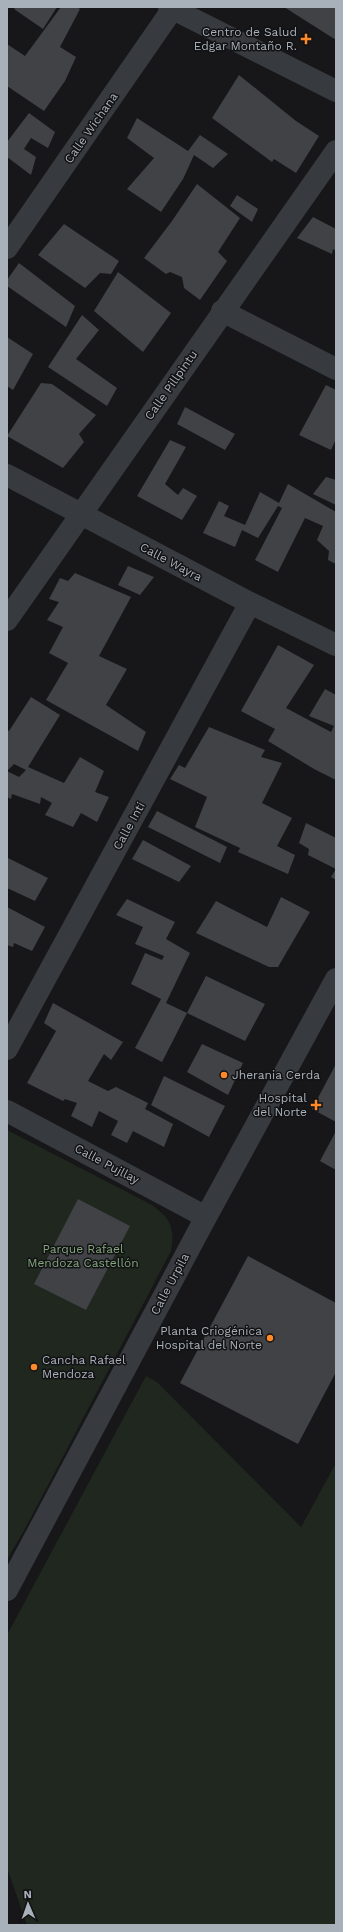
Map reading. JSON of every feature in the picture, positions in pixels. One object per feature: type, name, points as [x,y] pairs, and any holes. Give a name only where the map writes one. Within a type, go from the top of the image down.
[{"type":"street","points":[[172,8],[336,91]]},
{"type":"street","name":"Calle Wichana","points":[[7,248],[172,8]]},
{"type":"street","name":"Calle Pillpintu","points":[[7,620],[222,311],[336,151]]},
{"type":"street","points":[[222,311],[336,369]]},
{"type":"street","name":"Calle Wayra","points":[[7,475],[250,603],[336,645]]},
{"type":"street","name":"Calle Inti","points":[[7,1049],[250,603]]},
{"type":"street","name":"Calle Urpila","points":[[7,1590],[206,1217],[336,979]]},
{"type":"street","name":"Calle Pujllay","points":[[7,1111],[206,1217]]},
{"type":"green space","name":"Parque Rafael Mendoza Castellón","points":[[7,1130],[152,1205],[164,1215],[170,1225],[172,1230],[172,1243],[171,1251],[27,1525],[7,1560]]},
{"type":"green space","points":[[146,1376],[157,1382],[301,1527],[336,1463],[336,1925],[27,1925],[7,1868],[7,1635]]},
{"type":"building","points":[[16,7],[57,7],[43,29],[14,9]]},
{"type":"building","points":[[61,7],[77,7],[80,9],[60,47],[76,57],[65,81],[44,111],[7,86],[7,44],[25,56]]},
{"type":"building","points":[[284,7],[336,7],[336,40]]},
{"type":"building","points":[[239,75],[296,121],[319,136],[296,173],[274,159],[272,162],[212,118]]},
{"type":"building","points":[[29,113],[55,132],[48,148],[31,138],[24,149],[36,157],[31,175],[7,157],[7,142]]},
{"type":"building","points":[[137,118],[188,151],[200,135],[228,154],[213,168],[194,155],[183,179],[161,212],[127,189],[154,158],[127,138]]},
{"type":"building","points":[[197,184],[240,218],[218,252],[227,261],[200,300],[184,288],[182,277],[170,272],[166,274],[144,258],[172,221]]},
{"type":"building","points":[[237,195],[258,209],[252,222],[230,206]]},
{"type":"building","points":[[313,217],[336,229],[336,251],[333,249],[332,254],[297,238]]},
{"type":"building","points":[[64,224],[119,261],[111,274],[100,273],[85,288],[38,255]]},
{"type":"building","points":[[19,263],[75,306],[66,327],[7,286],[7,280]]},
{"type":"building","points":[[118,272],[171,313],[143,352],[94,311]]},
{"type":"building","points":[[82,315],[99,330],[76,359],[117,388],[107,406],[48,367]]},
{"type":"building","points":[[7,337],[33,354],[13,390],[7,386]]},
{"type":"building","points":[[41,383],[52,384],[96,415],[79,434],[84,442],[63,468],[7,436]]},
{"type":"building","points":[[326,385],[336,390],[336,439],[331,450],[299,435]]},
{"type":"building","points":[[185,407],[235,434],[225,450],[177,424]]},
{"type":"building","points":[[170,440],[186,447],[165,484],[178,495],[183,488],[197,496],[182,520],[137,496]]},
{"type":"building","points":[[326,477],[336,480],[336,505],[313,494]]},
{"type":"building","points":[[288,484],[336,512],[336,564],[328,560],[329,551],[317,540],[323,526],[305,518],[278,572],[255,560],[282,508],[278,506],[258,538],[242,530],[235,547],[203,533],[219,501],[229,506],[224,516],[245,525],[260,492],[279,503]]},
{"type":"building","points":[[128,566],[154,577],[140,595],[118,585]]},
{"type":"building","points":[[75,573],[131,597],[99,656],[127,669],[106,705],[146,732],[138,751],[46,700],[68,663],[49,653],[63,627],[47,620],[59,602],[49,599],[60,578],[68,581]]},
{"type":"building","points":[[278,645],[314,665],[286,708],[331,732],[334,726],[309,716],[325,689],[336,695],[336,780],[314,769],[268,741],[275,729],[241,711]]},
{"type":"building","points":[[31,697],[60,715],[28,767],[64,783],[80,757],[104,771],[95,792],[109,797],[97,822],[81,813],[73,827],[45,815],[52,803],[41,797],[40,804],[12,794],[11,799],[7,797],[7,730],[9,731]],"holes":[[[14,764],[26,770],[19,777],[7,771]]]},
{"type":"building","points":[[209,727],[265,750],[261,757],[282,763],[262,803],[292,818],[277,846],[295,855],[288,874],[238,852],[240,848],[195,827],[207,797],[170,779],[179,765],[185,768]]},
{"type":"building","points":[[157,811],[227,847],[220,863],[148,827]]},
{"type":"building","points":[[306,823],[336,838],[336,869],[308,855],[309,849],[299,843]]},
{"type":"building","points":[[143,840],[191,866],[179,882],[132,859]]},
{"type":"building","points":[[8,858],[48,878],[35,901],[7,888]]},
{"type":"building","points":[[336,869],[336,880],[331,877]]},
{"type":"building","points":[[281,897],[310,912],[278,967],[269,967],[196,933],[216,901],[267,927]]},
{"type":"building","points":[[127,899],[175,922],[166,939],[190,953],[166,1003],[187,1013],[162,1062],[135,1048],[161,999],[131,984],[145,953],[162,960],[164,956],[135,944],[143,927],[116,915]]},
{"type":"building","points":[[7,907],[45,927],[32,951],[14,943],[13,947],[7,945]]},
{"type":"building","points":[[206,976],[265,1004],[245,1041],[187,1013]]},
{"type":"building","points":[[53,1003],[123,1042],[111,1060],[104,1054],[88,1081],[108,1091],[116,1087],[148,1103],[145,1109],[173,1124],[164,1147],[133,1131],[127,1143],[111,1135],[118,1121],[99,1111],[92,1127],[71,1116],[77,1103],[65,1099],[63,1101],[27,1083],[56,1031],[44,1023]]},
{"type":"building","points":[[202,1044],[243,1063],[228,1095],[187,1072]]},
{"type":"building","points":[[336,1064],[336,1122],[312,1109]]},
{"type":"building","points":[[164,1076],[225,1106],[209,1137],[151,1105]]},
{"type":"building","points":[[336,1131],[336,1170],[320,1161]]},
{"type":"building","points":[[78,1199],[130,1226],[86,1310],[34,1284]]},
{"type":"building","name":"Planta Criogénica Hospital del Norte","points":[[248,1256],[336,1303],[336,1372],[298,1444],[180,1383]]},
{"type":"place","name":"Centro de Salud Edgar Montaño R.","points":[[306,39]]},
{"type":"place","name":"Jherania Cerda","points":[[224,1075]]},
{"type":"place","name":"Hospital del Norte","points":[[316,1105]]},
{"type":"place","name":"Planta Criogénica Hospital del Norte","points":[[270,1338]]},
{"type":"place","name":"Cancha Rafael Mendoza","points":[[34,1367]]}]
